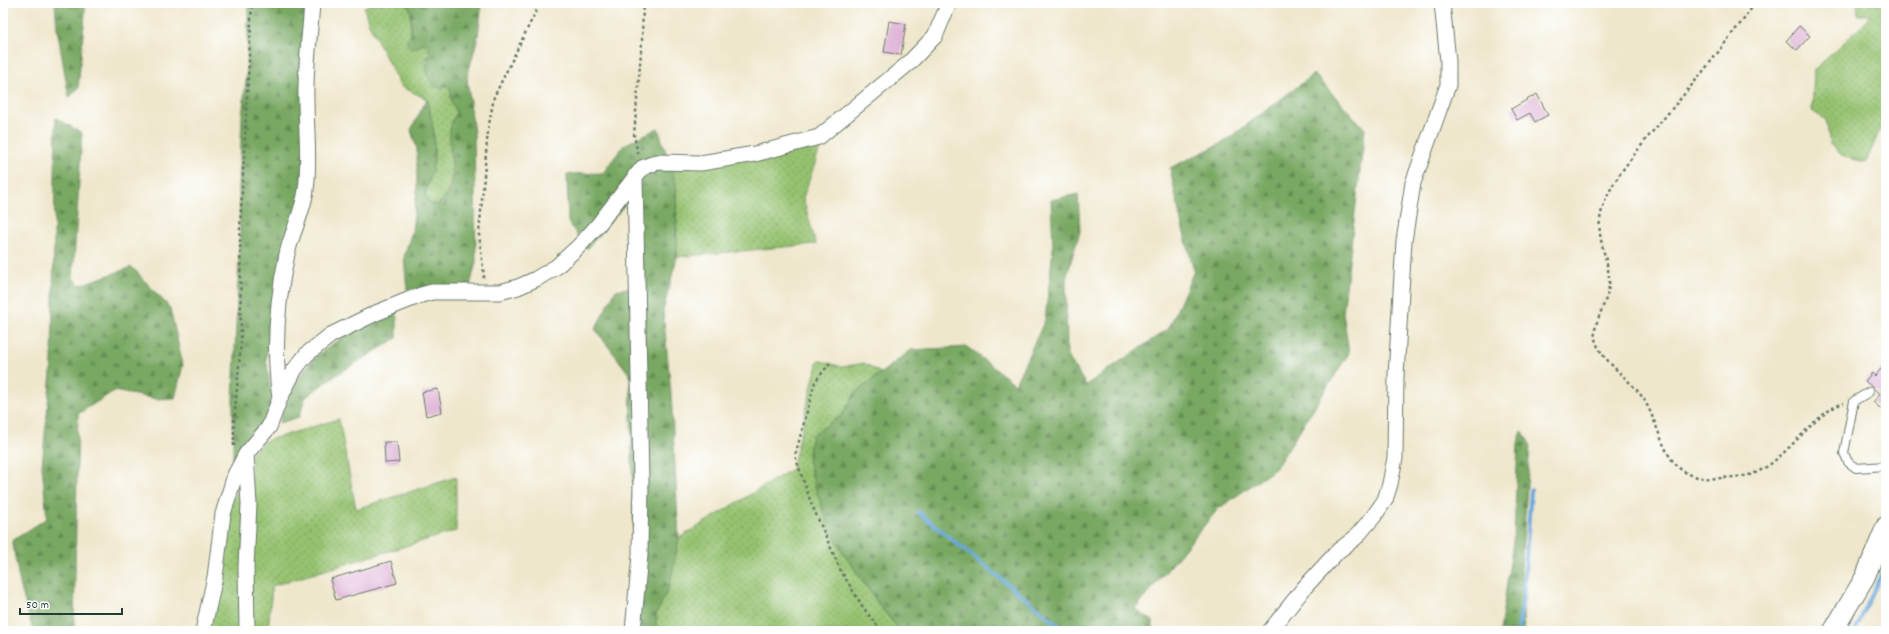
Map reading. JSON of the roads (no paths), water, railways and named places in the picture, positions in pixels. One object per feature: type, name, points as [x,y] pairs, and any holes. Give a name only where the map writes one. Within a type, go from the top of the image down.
[{"type":"street","points":[[280,398],[276,372],[276,341],[280,296],[287,252],[300,216],[306,190],[308,148],[306,98],[312,3]]},
{"type":"street","points":[[203,631],[215,577],[223,514],[235,474],[246,454],[267,431],[273,420],[280,398],[295,369],[307,354],[331,335],[345,327],[432,292],[500,292],[518,287],[536,279],[556,267],[579,246],[598,225],[638,172],[657,162],[701,163],[756,154],[819,137],[909,63],[935,36],[949,3]]},
{"type":"street","points":[[1270,631],[1309,583],[1338,551],[1355,538],[1374,516],[1385,500],[1390,484],[1395,458],[1396,376],[1404,241],[1413,183],[1448,85],[1448,61],[1442,3]]},
{"type":"street","points":[[633,631],[640,555],[641,480],[638,172]]},
{"type":"street","points":[[246,454],[249,504],[246,567],[247,631]]},
{"type":"street","points":[[1833,631],[1865,577],[1886,526]]},
{"type":"lane","points":[[1869,392],[1854,401],[1844,453],[1848,462],[1856,468],[1886,466]]},
{"type":"waterway","points":[[1518,631],[1523,598],[1531,490]]},
{"type":"waterway","points":[[918,512],[1066,631]]},
{"type":"waterway","points":[[1855,631],[1886,564]]}]
